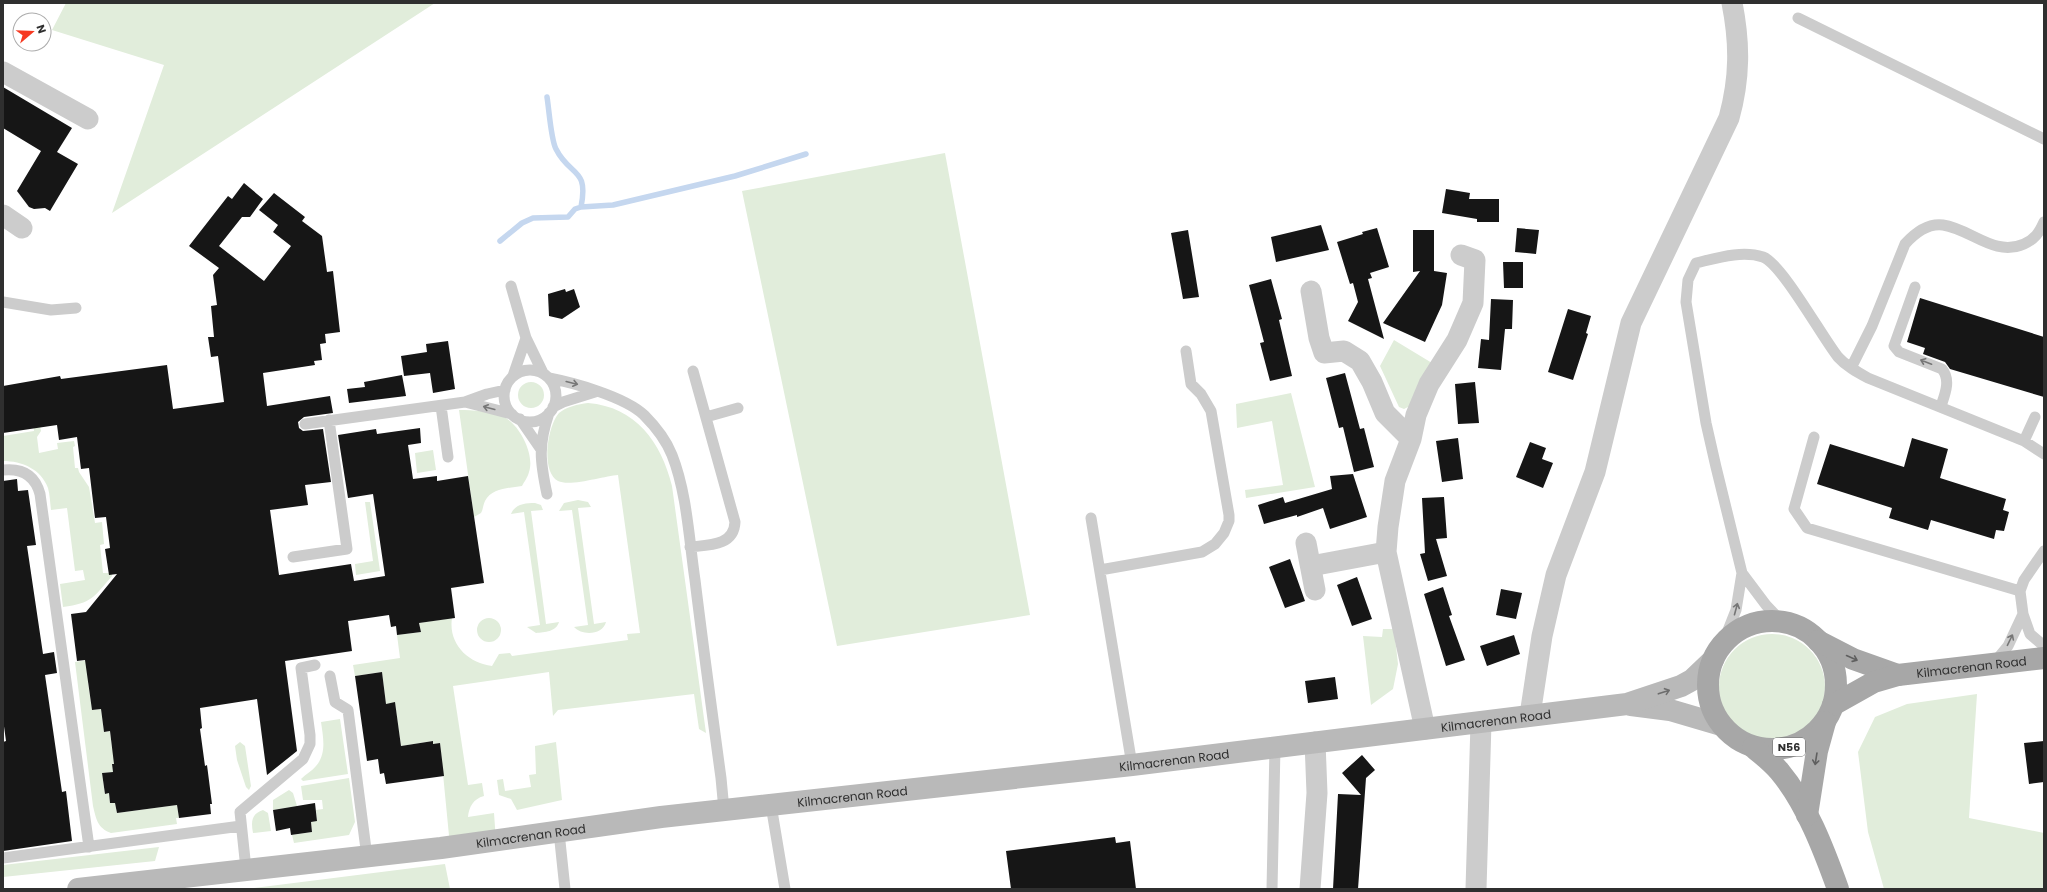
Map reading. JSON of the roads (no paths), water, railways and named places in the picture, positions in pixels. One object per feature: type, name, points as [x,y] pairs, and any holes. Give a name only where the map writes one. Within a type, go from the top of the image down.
[{"type":"main road","name":"N56","points":[[1838,889],[1807,815],[1793,789],[1780,772],[1753,747],[1735,738],[1721,725],[1711,708],[1708,679],[1718,651],[1737,631],[1754,623],[1763,621],[1782,622],[1802,628],[1818,640],[1853,659],[1898,675]]},
{"type":"main road","name":"N56","points":[[1807,815],[1817,751],[1835,694],[1834,671],[1825,650],[1818,640]]},
{"type":"main road","name":"Kilmacrenan Road","points":[[78,889],[246,869],[367,857],[772,804],[1132,765],[1627,704],[1681,686],[1692,680],[1718,651]]},
{"type":"main road","name":"Kilmacrenan Road","points":[[1898,675],[2044,658]]},
{"type":"main road","name":"N56","points":[[1753,747],[1771,750],[1789,747],[1813,734],[1829,713],[1874,682],[1898,675]]},
{"type":"main road","name":"Kilmacrenan Road","points":[[1627,704],[1670,710],[1721,725]]},
{"type":"street","points":[[1530,715],[1542,636],[1556,576],[1595,472],[1631,323],[1729,118],[1736,93],[1738,64],[1737,28],[1732,3]]},
{"type":"street","points":[[3,72],[88,119]]},
{"type":"street","points":[[3,215],[22,228]]},
{"type":"street","points":[[1424,729],[1386,552],[1395,481],[1411,439],[1416,415],[1429,384],[1457,340],[1473,303],[1475,260],[1461,255]]},
{"type":"street","points":[[1311,291],[1319,338],[1324,353],[1344,351],[1360,361],[1372,382],[1385,413],[1411,439]]},
{"type":"street","points":[[1306,543],[1315,590]]},
{"type":"street","points":[[1311,566],[1386,552]]},
{"type":"street","points":[[1476,889],[1481,723]]},
{"type":"street","points":[[1310,889],[1317,793],[1315,742]]},
{"type":"lane","points":[[1798,18],[2044,139]]},
{"type":"lane","points":[[1851,368],[1872,326],[1905,244],[1915,232],[1942,224],[2002,249],[2017,247],[2032,241],[2040,231],[2044,222]]},
{"type":"lane","points":[[1718,651],[1736,610],[1742,573],[1708,430],[1686,302],[1688,280],[1696,263],[1737,254],[1764,257],[1783,275],[1825,339],[1839,358],[1851,368],[1868,378],[1941,406],[2024,441],[2044,454]]},
{"type":"lane","points":[[511,286],[526,338],[555,390],[551,410],[542,434],[540,448],[547,494]]},
{"type":"lane","points":[[1915,287],[1894,346],[1899,352],[1942,369],[1946,374],[1947,389],[1941,406]]},
{"type":"lane","points":[[3,302],[51,310],[76,308]]},
{"type":"lane","points":[[526,338],[513,376],[505,390],[505,400],[540,448]]},
{"type":"lane","points":[[1100,570],[1202,552],[1215,544],[1224,533],[1229,521],[1228,503],[1211,411],[1201,394],[1191,384],[1186,352]]},
{"type":"lane","points":[[513,376],[528,370],[578,384],[595,392],[625,402],[636,409],[652,424],[668,445],[678,475],[690,547],[724,810]]},
{"type":"lane","points":[[690,547],[727,540],[734,528],[734,514],[694,371]]},
{"type":"lane","points":[[304,424],[465,402],[487,394],[505,390]]},
{"type":"lane","points":[[465,402],[531,421],[538,420],[551,410],[595,392]]},
{"type":"lane","points":[[441,406],[448,457]]},
{"type":"lane","points":[[706,417],[738,408]]},
{"type":"lane","points":[[2024,441],[2035,417]]},
{"type":"lane","points":[[293,557],[347,549],[329,420]]},
{"type":"lane","points":[[1814,437],[1794,510],[1807,528],[2020,591]]},
{"type":"lane","points":[[3,470],[14,469],[29,475],[35,482],[40,494],[89,847]]},
{"type":"lane","points":[[1091,518],[1132,765]]},
{"type":"lane","points":[[2044,551],[2024,580],[2020,591],[2022,614],[2030,634],[2044,646]]},
{"type":"lane","points":[[1742,573],[1766,605],[1782,622]]},
{"type":"lane","points":[[1994,664],[2008,646],[2022,614]]},
{"type":"lane","points":[[246,869],[240,812],[303,759],[307,752],[310,735],[301,668],[314,665]]},
{"type":"lane","points":[[330,676],[335,702],[348,710],[367,857]]},
{"type":"lane","points":[[1272,889],[1275,747]]},
{"type":"lane","points":[[772,804],[785,889]]},
{"type":"lane","points":[[3,858],[241,826]]},
{"type":"lane","points":[[559,832],[565,889]]},
{"type":"waterway","points":[[547,97],[554,145],[561,158],[580,178],[583,194],[581,207]]},
{"type":"waterway","points":[[500,241],[522,223],[533,218],[568,217],[575,209],[581,207],[613,205],[735,176],[806,154]]}]
